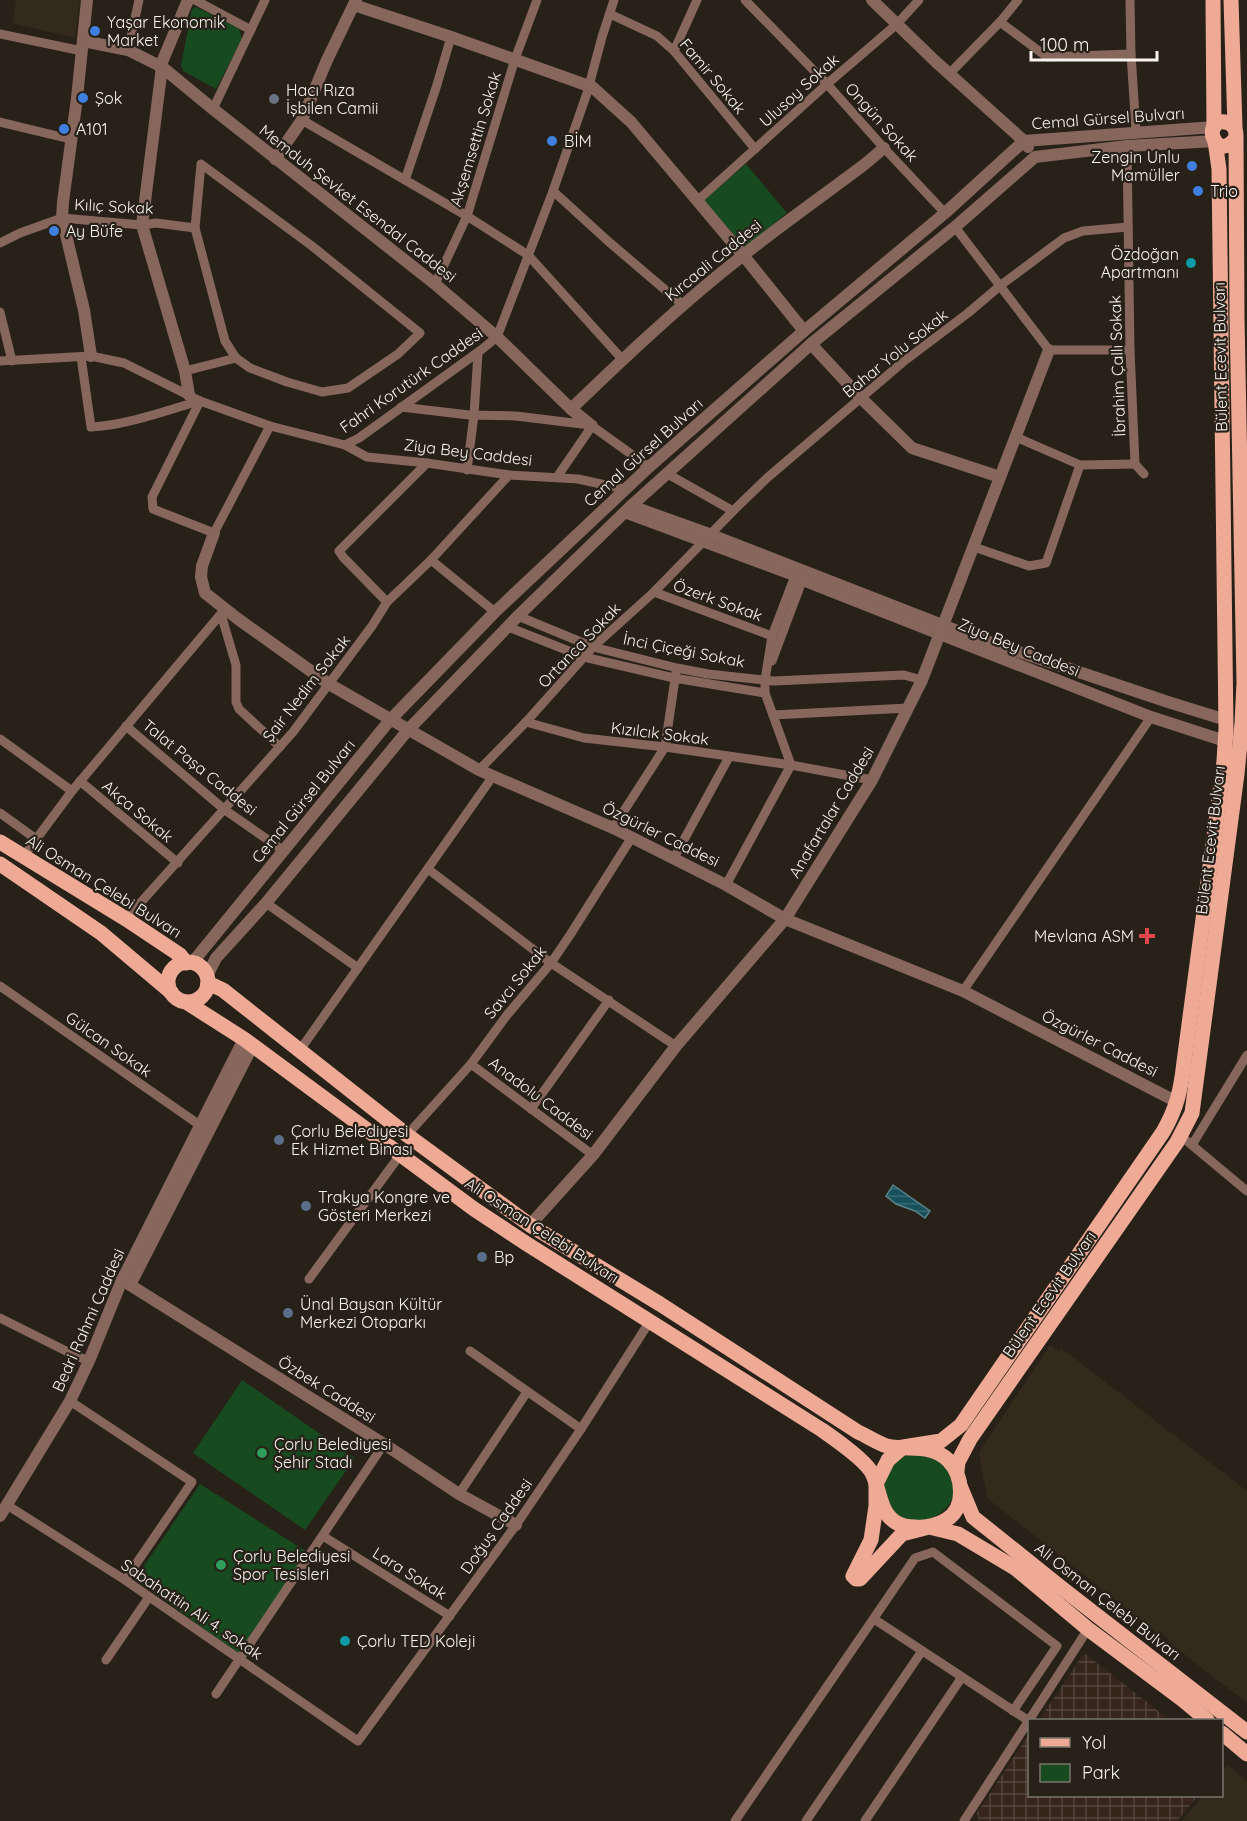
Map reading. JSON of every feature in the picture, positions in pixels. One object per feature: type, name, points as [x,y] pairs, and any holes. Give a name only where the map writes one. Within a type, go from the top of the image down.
[{"type":"main road","points":[[903,1447],[936,1450],[947,1459],[957,1471],[961,1488],[959,1502],[948,1520],[902,1534],[858,1580],[854,1578],[855,1571],[871,1540],[876,1506],[876,1484],[888,1460],[903,1447],[941,1441],[961,1425],[1162,1132],[1172,1117],[1177,1102],[1226,720],[1219,169],[1214,134],[1213,0]]},
{"type":"main road","name":"Bülent Ecevit Bulvarı","points":[[957,1471],[962,1454],[975,1431],[1186,1140],[1192,1113],[1237,774],[1244,683],[1242,317],[1238,134],[1231,0]]},
{"type":"main road","points":[[1214,134],[1218,144],[1226,146],[1238,134]]},
{"type":"main road","name":"Ali Osman Çelebi Bulvarı","points":[[0,842],[126,919],[189,963]]},
{"type":"main road","points":[[0,864],[101,933],[175,997],[186,1002],[193,1002],[203,995],[207,979],[199,966],[189,963],[179,964],[170,974],[171,992]]},
{"type":"main road","name":"Ali Osman Çelebi Bulvarı","points":[[207,979],[407,1135],[530,1225],[660,1304],[858,1432],[886,1446],[903,1447]]},
{"type":"main road","name":"Ali Osman Çelebi Bulvarı","points":[[186,1002],[249,1042],[400,1155],[506,1230],[822,1430],[873,1472],[876,1484]]},
{"type":"main road","points":[[876,1484],[883,1507],[897,1523],[911,1527],[929,1527]]},
{"type":"main road","name":"Ali Osman Çelebi Bulvarı","points":[[961,1488],[973,1517],[1247,1732]]},
{"type":"main road","name":"Ali Osman Çelebi Bulvarı","points":[[929,1527],[958,1534],[1015,1568],[1088,1629],[1206,1719]]},
{"type":"main road","points":[[1223,1735],[1247,1754]]},
{"type":"street","points":[[87,0],[62,218],[84,310],[92,427],[135,418],[195,398]]},
{"type":"street","points":[[128,50],[139,0]]},
{"type":"street","points":[[188,0],[161,67],[142,225],[195,398],[152,497],[153,509],[214,533],[270,426]]},
{"type":"street","points":[[195,0],[251,30]]},
{"type":"street","points":[[213,109],[265,0]]},
{"type":"street","name":"Akşemsettin Sokak","points":[[435,284],[467,216],[515,59],[537,0]]},
{"type":"street","name":"Fahri Korutürk Caddesi","points":[[0,362],[86,356],[124,363],[195,398],[270,426],[345,445],[359,438],[497,337],[553,191],[589,85],[614,0]]},
{"type":"street","points":[[674,51],[697,0]]},
{"type":"street","name":"Ongün Sokak","points":[[745,0],[827,84],[945,213]]},
{"type":"street","points":[[872,0],[1024,141],[1035,157]]},
{"type":"street","name":"Ulusoy Sokak","points":[[697,201],[897,24],[919,0]]},
{"type":"street","points":[[950,73],[1000,22],[1018,0]]},
{"type":"street","points":[[1130,0],[1136,131]]},
{"type":"street","points":[[275,159],[302,120],[355,2],[589,85],[631,122],[804,331]]},
{"type":"street","name":"Famir Sokak","points":[[610,14],[657,36],[674,51],[754,149]]},
{"type":"street","points":[[1000,22],[1047,57],[1131,54]]},
{"type":"street","points":[[0,34],[82,46]]},
{"type":"street","points":[[405,180],[451,37]]},
{"type":"street","name":"Memduh Şevket Esendal Caddesi","points":[[82,46],[128,50],[161,67],[435,284],[497,337],[571,409],[591,425]]},
{"type":"street","points":[[302,120],[467,216],[528,255],[622,359]]},
{"type":"street","points":[[0,122],[70,139]]},
{"type":"street","name":"Cemal Gürsel Bulvarı","points":[[189,963],[284,851],[390,720],[495,612],[624,489],[804,331],[945,213],[1024,141],[1136,131],[1214,134]]},
{"type":"street","name":"Cemal Gürsel Bulvarı","points":[[207,979],[216,958],[266,903],[408,730],[518,616],[627,509],[811,344],[955,227],[1035,157],[1214,134]]},
{"type":"street","name":"İbrahim Çallı Sokak","points":[[1127,146],[1130,351],[1135,464]]},
{"type":"street","name":"Kırcaali Caddesi","points":[[571,409],[622,359],[683,305],[743,255],[884,148]]},
{"type":"street","points":[[201,164],[312,246],[420,333],[398,354],[348,388],[322,392],[250,368],[236,358],[225,341],[195,228],[201,164]]},
{"type":"street","points":[[553,191],[683,305]]},
{"type":"street","name":"Kılıç Sokak","points":[[0,243],[62,218],[142,225],[156,223],[195,228]]},
{"type":"street","points":[[955,227],[1049,350],[1130,351]]},
{"type":"street","name":"Bahar Yolu Sokak","points":[[705,538],[767,478],[903,362],[1064,238],[1083,231],[1128,227]]},
{"type":"street","points":[[0,312],[12,361]]},
{"type":"street","points":[[811,344],[912,448],[1000,477]]},
{"type":"street","name":"Anafartalar Caddesi","points":[[530,1225],[593,1155],[676,1046],[785,919],[872,780],[922,680],[1049,350]]},
{"type":"street","points":[[467,470],[474,415],[478,353]]},
{"type":"street","points":[[185,371],[236,358]]},
{"type":"street","points":[[401,407],[474,415],[516,416],[591,425],[650,467]]},
{"type":"street","points":[[557,477],[591,425]]},
{"type":"street","points":[[1016,436],[1080,465],[1135,464],[1143,474]]},
{"type":"street","name":"Ziya Bey Caddesi","points":[[345,445],[368,457],[509,475],[578,479],[624,489]]},
{"type":"street","points":[[387,602],[339,551],[427,463]]},
{"type":"street","points":[[974,547],[1029,566],[1046,563],[1080,465]]},
{"type":"street","points":[[666,473],[733,511]]},
{"type":"street","name":"Şair Nedim Sokak","points":[[126,919],[280,747],[372,626],[387,602],[431,560],[509,475]]},
{"type":"street","name":"Ziya Bey Caddesi","points":[[627,509],[942,629],[1150,717],[1225,741]]},
{"type":"street","name":"Özgürler Caddesi","points":[[214,533],[201,566],[205,593],[223,611],[329,684],[479,770],[632,837],[726,885],[785,919],[963,990],[1177,1102]]},
{"type":"street","name":"Ortanca Sokak","points":[[479,770],[526,722],[593,647],[654,592],[705,538]]},
{"type":"street","points":[[431,560],[495,612]]},
{"type":"street","points":[[726,885],[791,765],[765,693],[765,680],[772,636],[800,574]]},
{"type":"street","points":[[765,680],[800,574]]},
{"type":"street","name":"Özerk Sokak","points":[[654,592],[772,636]]},
{"type":"street","points":[[24,857],[80,781],[223,611]]},
{"type":"street","points":[[223,611],[236,665],[236,702],[239,709],[280,747]]},
{"type":"street","name":"İnci Çiçeği Sokak","points":[[518,616],[593,647],[708,674],[765,680],[904,675],[922,680]]},
{"type":"street","name":"İnci Çiçeği Sokak","points":[[508,627],[584,657],[674,678],[765,693]]},
{"type":"street","name":"Ziya Bey Caddesi","points":[[942,629],[1226,720]]},
{"type":"street","points":[[613,828],[665,747],[677,668]]},
{"type":"street","points":[[773,715],[908,708]]},
{"type":"street","points":[[963,990],[1150,717]]},
{"type":"street","name":"Kızılcık Sokak","points":[[526,722],[584,738],[791,765],[872,780]]},
{"type":"street","name":"Talat Paşa Caddesi","points":[[126,726],[225,810],[284,851]]},
{"type":"street","points":[[0,739],[72,791]]},
{"type":"street","points":[[674,858],[729,757]]},
{"type":"street","points":[[300,1050],[493,776]]},
{"type":"street","name":"Akça Sokak","points":[[80,781],[178,863]]},
{"type":"street","points":[[0,813],[36,839]]},
{"type":"street","name":"Savcı Sokak","points":[[407,1135],[471,1064],[507,1015],[551,963],[632,837]]},
{"type":"street","points":[[428,869],[551,963],[676,1046]]},
{"type":"street","points":[[266,903],[358,968]]},
{"type":"street","name":"Gülcan Sokak","points":[[0,986],[201,1126]]},
{"type":"street","points":[[531,1109],[609,1000]]},
{"type":"street","name":"Bedri Rahmi Caddesi","points":[[152,1231],[201,1126],[249,1042]]},
{"type":"street","name":"Bedri Rahmi Caddesi","points":[[3,1510],[70,1401],[126,1282],[249,1042]]},
{"type":"street","points":[[1247,1055],[1186,1140],[1247,1191]]},
{"type":"street","name":"Anadolu Caddesi","points":[[471,1064],[593,1155]]},
{"type":"street","points":[[309,1279],[400,1155]]},
{"type":"street","points":[[506,1230],[530,1225]]},
{"type":"street","name":"Özbek Caddesi","points":[[126,1282],[384,1444],[459,1494],[516,1525]]},
{"type":"street","points":[[0,1318],[89,1361]]},
{"type":"street","name":"Doğuş Caddesi","points":[[358,1741],[516,1525],[581,1430],[650,1321]]},
{"type":"street","points":[[470,1351],[581,1430]]},
{"type":"street","points":[[459,1494],[527,1392]]},
{"type":"street","points":[[70,1401],[192,1482],[125,1580]]},
{"type":"street","points":[[216,1694],[384,1444]]},
{"type":"street","name":"Sabahattin Ali 4. sokak","points":[[3,1510],[125,1580],[358,1741]]},
{"type":"street","name":"Lara Sokak","points":[[323,1536],[450,1616]]},
{"type":"street","points":[[740,1819],[915,1558],[933,1552],[1057,1646],[1013,1711]]},
{"type":"street","points":[[106,1660],[149,1597]]},
{"type":"street","points":[[874,1619],[1028,1720]]},
{"type":"street","points":[[1030,1719],[1088,1629]]},
{"type":"street","points":[[806,1821],[922,1651]]},
{"type":"street","points":[[865,1821],[962,1677]]},
{"type":"street","points":[[964,1821],[1028,1723]]},
{"type":"shaded area","points":[[16,0],[80,0],[75,38],[12,23]]},
{"type":"shaded area","points":[[1050,1345],[1059,1351],[1061,1348],[1247,1491],[1247,1703],[1167,1641],[1168,1639],[1159,1631],[1157,1633],[987,1498],[979,1452]]},
{"type":"shaded area","points":[[1084,1653],[1169,1719],[1040,1719]]},
{"type":"shaded area","points":[[1028,1736],[1028,1797],[1197,1797],[1177,1821],[979,1821],[977,1813]]},
{"type":"shaded area","points":[[1227,1765],[1247,1781],[1247,1821],[1182,1821],[1201,1797],[1223,1797],[1223,1771]]},
{"type":"green space","points":[[196,7],[239,29],[242,39],[216,89],[183,71],[181,65],[192,9]]},
{"type":"green space","points":[[746,164],[787,213],[745,248],[704,200]]},
{"type":"green space","points":[[242,1380],[355,1458],[305,1530],[193,1453]]},
{"type":"green space","points":[[924,1452],[947,1467],[952,1481],[953,1494],[949,1505],[940,1514],[916,1521],[904,1519],[894,1512],[887,1500],[883,1489],[884,1481],[889,1467],[897,1459]]},
{"type":"green space","name":"Çorlu Belediyesi Spor Tesisleri","points":[[200,1484],[307,1552],[238,1653],[135,1579]]},
{"type":"water","points":[[893,1185],[930,1211],[925,1218],[915,1211],[896,1204],[886,1196]]},
{"type":"place","name":"Yaşar Ekonomik Market","points":[[95,31]]},
{"type":"place","name":"Şok","points":[[83,98]]},
{"type":"place","name":"Hacı Rıza İşbilen Camii","points":[[274,99]]},
{"type":"place","name":"A101","points":[[64,129]]},
{"type":"place","name":"BİM","points":[[552,141]]},
{"type":"place","name":"Zengin Unlu Mamüller","points":[[1192,166]]},
{"type":"place","name":"Trio","points":[[1198,191]]},
{"type":"place","name":"Ay Büfe","points":[[54,231]]},
{"type":"place","name":"Özdoğan Apartmanı","points":[[1191,263]]},
{"type":"place","name":"Mevlana ASM","points":[[1147,936]]},
{"type":"place","name":"Çorlu Belediyesi Ek Hizmet Binası","points":[[279,1140]]},
{"type":"place","name":"Trakya Kongre ve Gösteri Merkezi","points":[[306,1206]]},
{"type":"place","name":"Bp","points":[[482,1257]]},
{"type":"place","name":"Ünal Baysan Kültür Merkezi Otoparkı","points":[[288,1313]]},
{"type":"place","name":"Çorlu Belediyesi Şehir Stadı","points":[[262,1453]]},
{"type":"place","name":"Çorlu Belediyesi Spor Tesisleri","points":[[221,1565]]},
{"type":"place","name":"Çorlu TED Koleji","points":[[345,1641]]}]
